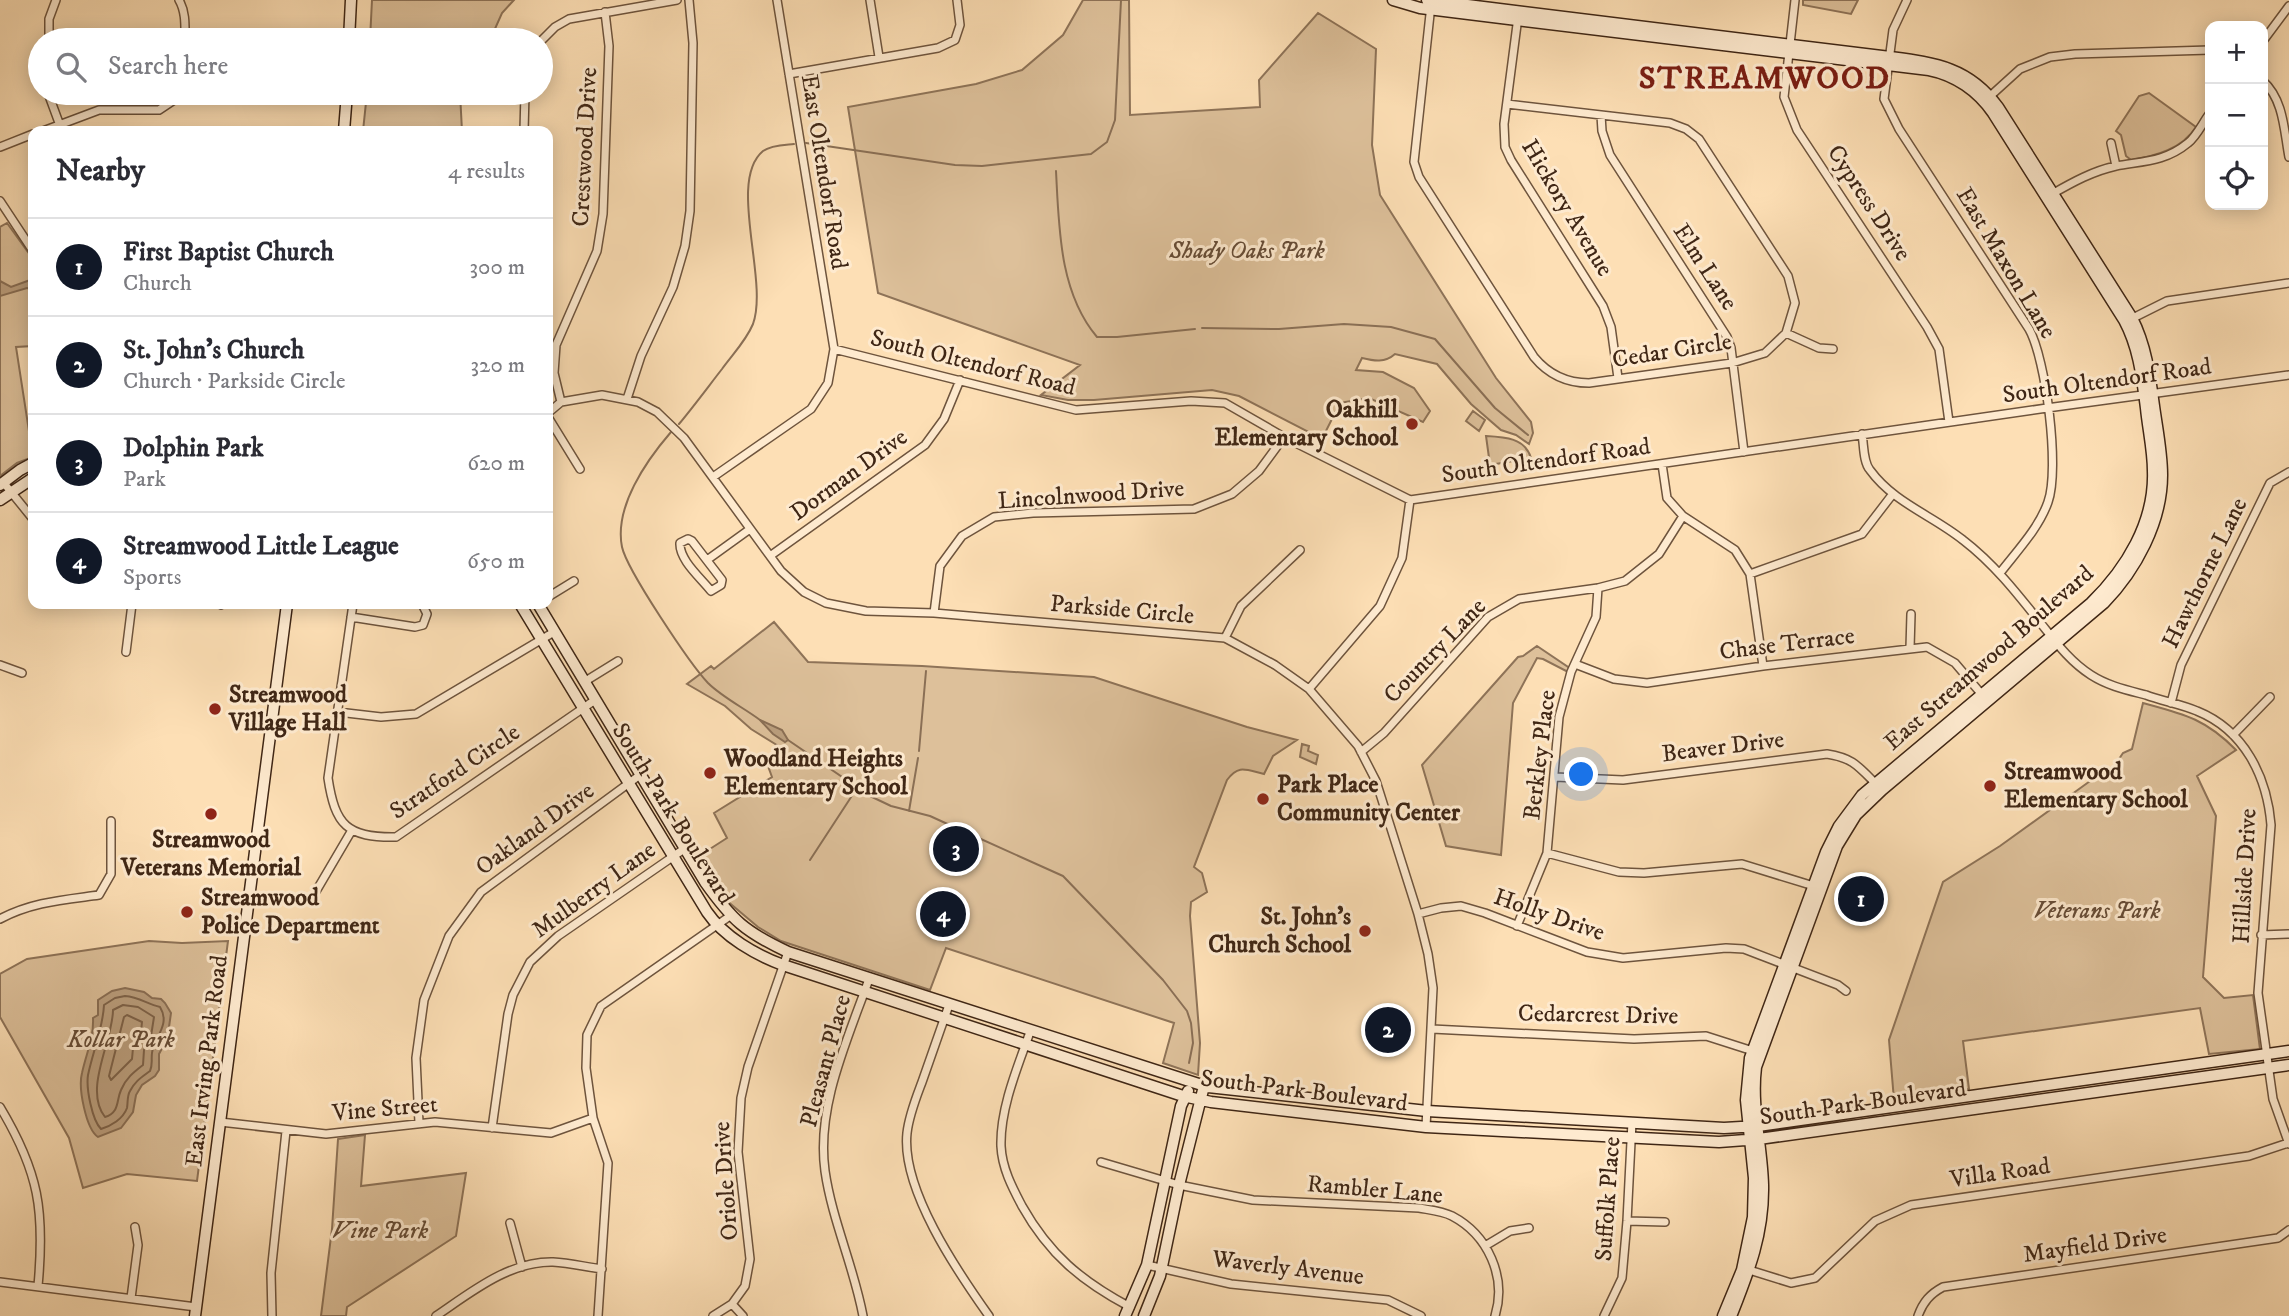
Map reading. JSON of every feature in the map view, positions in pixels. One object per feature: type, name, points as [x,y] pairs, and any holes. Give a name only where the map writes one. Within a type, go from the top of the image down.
[{"type":"street","points":[[49,28],[49,19],[56,0]]},
{"type":"street","points":[[178,0],[184,16],[184,28]]},
{"type":"street","points":[[350,28],[351,0]]},
{"type":"street","points":[[553,29],[569,19],[677,0]]},
{"type":"street","points":[[627,399],[641,356],[673,287],[685,246],[690,211],[692,141],[693,30],[689,0]]},
{"type":"street","name":"East Oltendorf Road","points":[[713,477],[811,409],[828,383],[834,349],[777,0]]},
{"type":"street","points":[[870,0],[879,57]]},
{"type":"street","points":[[789,74],[938,48],[955,40],[960,25],[957,0]]},
{"type":"street","name":"East Streamwood Boulevard","points":[[1393,0],[1889,61],[1934,63],[1949,68],[1964,75],[1987,99],[2050,195],[2144,349],[2148,395],[2162,474],[2158,506],[2135,562],[2115,592],[2053,639],[1879,787],[1844,832],[1817,887],[1747,1080],[1755,1139],[1754,1217],[1746,1269],[1731,1316]]},
{"type":"street","name":"Cypress Drive","points":[[1795,0],[1784,97],[1797,130],[1939,349],[1949,422]]},
{"type":"street","name":"East Maxon Lane","points":[[1907,0],[1896,21],[1884,99],[1899,129],[2036,341],[2042,365],[2054,459],[2052,488],[2044,512],[2000,573]]},
{"type":"street","name":"Cedar Circle","points":[[1430,3],[1414,162],[1419,177],[1539,363],[1556,376],[1589,383],[1732,363],[1765,353],[1787,333]]},
{"type":"street","points":[[2268,34],[2289,6]]},
{"type":"street","name":"Crestwood Drive","points":[[561,402],[554,373],[556,345],[597,251],[603,214],[609,46],[605,12]]},
{"type":"street","name":"Hickory Avenue","points":[[1518,16],[1504,140],[1508,154],[1603,306],[1611,327],[1618,378]]},
{"type":"street","points":[[1987,99],[2020,69],[2039,60],[2060,55],[2205,50]]},
{"type":"street","points":[[2266,84],[2273,90],[2281,112],[2289,157]]},
{"type":"street","points":[[1507,104],[1670,123],[1686,129],[1699,139],[1788,275],[1795,303],[1787,333],[1819,348],[1833,349]]},
{"type":"street","points":[[52,105],[60,126]]},
{"type":"street","points":[[67,126],[99,110],[159,110],[166,105]]},
{"type":"street","points":[[344,126],[346,105]]},
{"type":"street","points":[[524,126],[525,105]]},
{"type":"street","name":"Elm Lane","points":[[1601,115],[1602,131],[1610,155],[1727,337],[1744,452]]},
{"type":"street","points":[[2050,195],[2084,176],[2116,166],[2150,162],[2169,155],[2189,142],[2205,120]]},
{"type":"street","points":[[0,147],[28,136]]},
{"type":"street","points":[[2111,143],[2116,166]]},
{"type":"street","points":[[0,201],[28,243]]},
{"type":"street","points":[[2128,320],[2167,301],[2289,283]]},
{"type":"street","name":"South Oltendorf Road","points":[[834,349],[1076,410],[1191,401],[1225,403],[1284,437],[1410,500],[2289,375]]},
{"type":"street","name":"Dorman Drive","points":[[770,556],[925,445],[944,419],[960,380]]},
{"type":"street","name":"Parkside Circle","points":[[561,402],[602,395],[646,405],[666,418],[684,438],[792,583],[826,603],[866,611],[934,613],[1225,638],[1275,665],[1309,689],[1361,752],[1376,781],[1418,914],[1433,988],[1426,1127]]},
{"type":"street","points":[[553,410],[561,402]]},
{"type":"street","points":[[553,423],[580,469]]},
{"type":"street","name":"Hillside Drive","points":[[1862,434],[1867,468],[1892,495],[1961,538],[2000,573],[2078,666],[2107,684],[2196,710],[2221,724],[2247,750],[2269,802],[2270,825],[2258,993],[2273,1099],[2289,1144]]},
{"type":"street","name":"Lincolnwood Drive","points":[[934,613],[940,566],[962,536],[994,517],[1033,513],[1194,509],[1232,494],[1259,471],[1284,437]]},
{"type":"street","points":[[1662,464],[1667,498],[1683,516],[1735,550],[1750,574],[1763,666]]},
{"type":"street","points":[[28,466],[1,483],[28,513]]},
{"type":"street","name":"Hawthorne Lane","points":[[2171,703],[2181,665],[2270,483],[2289,472]]},
{"type":"street","points":[[0,500],[28,481]]},
{"type":"street","points":[[1750,574],[1862,534],[1892,495]]},
{"type":"street","points":[[1309,689],[1380,606],[1402,558],[1410,500]]},
{"type":"street","name":"Country Lane","points":[[1361,752],[1384,733],[1488,617],[1519,599],[1625,582],[1659,554],[1683,516]]},
{"type":"street","points":[[706,560],[750,529]]},
{"type":"street","points":[[688,539],[692,541],[706,560],[722,583],[712,591],[683,557],[680,543],[688,539]]},
{"type":"street","points":[[1225,638],[1241,606],[1300,550]]},
{"type":"street","points":[[553,594],[574,581]]},
{"type":"street","name":"Berkley Place","points":[[1517,926],[1547,853],[1559,717],[1565,690],[1596,617],[1598,588]]},
{"type":"street","points":[[126,652],[131,609]]},
{"type":"street","name":"East Irving Park Road","points":[[195,1311],[286,609]]},
{"type":"street","points":[[315,893],[352,830],[339,819],[331,801],[328,778],[352,609]]},
{"type":"street","points":[[351,617],[415,626],[423,625],[427,614],[424,609]]},
{"type":"street","name":"South Park Boulevard","points":[[523,609],[672,858],[718,925],[752,950],[783,965],[1185,1097],[1426,1127],[1711,1142],[1755,1139],[2289,1065]]},
{"type":"street","name":"South Park Boulevard","points":[[541,609],[705,882],[730,916],[760,938],[788,952],[949,1006],[1198,1084],[1427,1111],[1724,1128],[2289,1051]]},
{"type":"street","points":[[1910,648],[1911,614]]},
{"type":"street","points":[[338,712],[381,717],[416,714],[554,632]]},
{"type":"street","name":"Chase Terrace","points":[[1575,664],[1614,679],[1637,683],[1927,647],[1955,663],[1984,697]]},
{"type":"street","points":[[584,682],[618,661]]},
{"type":"street","points":[[0,665],[22,673]]},
{"type":"street","points":[[2233,735],[2270,698]]},
{"type":"street","name":"Stratford Circle","points":[[352,830],[373,837],[396,837],[594,700]]},
{"type":"street","name":"Beaver Drive","points":[[1555,778],[1623,779],[1826,754],[1845,757],[1859,766],[1879,787]]},
{"type":"street","name":"Oakland Drive","points":[[419,1123],[416,1058],[424,1000],[449,936],[481,892],[640,775]]},
{"type":"street","points":[[0,919],[20,908],[99,895],[111,874],[111,821]]},
{"type":"street","name":"Mulberry Lane","points":[[492,1128],[508,1014],[513,995],[530,962],[558,936],[684,849]]},
{"type":"street","points":[[1547,853],[1619,872],[1644,873],[1742,864],[1817,887]]},
{"type":"street","name":"Holly Drive","points":[[1418,914],[1461,906],[1587,952],[1612,957],[1637,959],[1726,948],[1744,949],[1838,985],[1846,991]]},
{"type":"street","points":[[598,1316],[608,1163],[593,1118],[586,1068],[587,1035],[601,1006],[730,916]]},
{"type":"street","points":[[2261,935],[2289,934]]},
{"type":"street","name":"Oriole Drive","points":[[732,1304],[745,1286],[750,1259],[738,1152],[741,1098],[748,1067],[788,952]]},
{"type":"street","name":"Pleasant Place","points":[[863,1316],[825,1171],[824,1146],[833,1088],[869,979]]},
{"type":"street","points":[[949,1006],[910,1116],[906,1147],[911,1179],[941,1240],[989,1316]]},
{"type":"street","name":"Cedarcrest Drive","points":[[1432,1029],[1634,1039],[1706,1036],[1756,1052]]},
{"type":"street","points":[[1030,1032],[1002,1130],[1003,1161],[1008,1177],[1047,1245],[1083,1279],[1127,1312],[1147,1265],[1185,1097],[1198,1084]]},
{"type":"street","points":[[1144,1316],[1154,1296],[1162,1268],[1199,1100],[1198,1084]]},
{"type":"street","points":[[1948,1099],[1951,1112]]},
{"type":"street","points":[[0,1107],[26,1156],[38,1196],[42,1241],[38,1286]]},
{"type":"street","name":"Vine Street","points":[[220,1122],[332,1134],[419,1123],[451,1122],[551,1133],[593,1118]]},
{"type":"street","name":"Suffolk Place","points":[[1604,1316],[1622,1279],[1632,1122]]},
{"type":"street","points":[[272,1316],[271,1273],[286,1131]]},
{"type":"street","name":"Villa Road","points":[[1746,1269],[1791,1283],[1815,1278],[1875,1221],[1911,1205],[2249,1156],[2289,1144]]},
{"type":"street","name":"Rambler Lane","points":[[1101,1162],[1179,1185],[1253,1200],[1437,1211],[1454,1217],[1485,1246],[1492,1257],[1499,1285],[1495,1316]]},
{"type":"street","points":[[1627,1221],[1665,1222]]},
{"type":"street","points":[[510,1223],[522,1267]]},
{"type":"street","points":[[131,1298],[138,1245],[135,1227]]},
{"type":"street","points":[[1485,1246],[1510,1231],[1529,1228]]},
{"type":"street","name":"Mayfield Drive","points":[[1918,1316],[1923,1302],[1943,1287],[2278,1238],[2289,1230]]},
{"type":"street","points":[[436,1316],[489,1281],[522,1267],[552,1262],[602,1269]]},
{"type":"street","name":"Waverly Avenue","points":[[1147,1265],[1231,1284],[1388,1300],[1421,1316]]},
{"type":"street","name":"East Streamwood Boulevard","points":[[1723,1316],[1746,1269]]},
{"type":"street","points":[[0,1282],[131,1298],[195,1311]]},
{"type":"street","points":[[713,1316],[732,1304],[743,1316]]},
{"type":"green space","points":[[372,0],[514,0],[502,13],[495,28],[371,28]]},
{"type":"green space","name":"Shady Oaks Park","points":[[1083,0],[1129,0],[1130,115],[1260,107],[1259,80],[1318,13],[1376,49],[1372,145],[1380,195],[1496,378],[1531,422],[1533,433],[1529,444],[1516,435],[1501,430],[1471,404],[1437,364],[1395,354],[1383,360],[1362,358],[1356,370],[1383,372],[1414,388],[1430,411],[1423,422],[1369,398],[1340,403],[1322,439],[1239,396],[1212,390],[1094,400],[1068,400],[1041,395],[1080,365],[878,293],[848,107],[976,84],[1022,70],[1063,35]]},
{"type":"green space","points":[[1803,0],[1858,0],[1851,14],[1803,5]]},
{"type":"green space","points":[[2149,93],[2196,127],[2176,146],[2131,160],[2126,156],[2121,135],[2116,131],[2139,96]]},
{"type":"green space","points":[[366,105],[461,105],[462,126],[364,126]]},
{"type":"green space","points":[[7,223],[28,252],[28,346],[16,347],[28,425],[28,459],[17,463],[0,476],[0,227]]},
{"type":"green space","points":[[1473,411],[1485,420],[1479,431],[1466,421]]},
{"type":"green space","points":[[1486,436],[1507,438],[1519,443],[1531,458],[1490,465]]},
{"type":"green space","points":[[774,622],[808,662],[1094,677],[1247,727],[1297,740],[1273,756],[1264,774],[1239,770],[1231,775],[1194,867],[1202,873],[1207,892],[1191,902],[1190,916],[1200,1043],[1198,1075],[1163,1063],[1174,1023],[946,948],[930,990],[781,941],[758,927],[726,900],[699,856],[727,838],[714,813],[772,777],[768,766],[780,747],[751,729],[725,706],[687,684],[711,666],[714,669]]},
{"type":"green space","points":[[1537,646],[1571,669],[1570,673],[1537,658],[1513,703],[1501,855],[1446,846],[1422,765],[1518,657]]},
{"type":"green space","name":"Veterans Park","points":[[2143,703],[2204,724],[2236,750],[2197,776],[2216,816],[2203,977],[2224,998],[2253,995],[2260,1049],[2209,1054],[2200,1008],[1963,1041],[1969,1089],[1894,1100],[1889,1040],[1943,882],[2000,846],[2115,765],[2123,753],[2132,749]]},
{"type":"green space","points":[[1302,744],[1309,746],[1308,751],[1318,755],[1316,764],[1300,757]]},
{"type":"green space","name":"Kollar Park","points":[[149,941],[228,941],[197,1181],[127,1174],[83,1188],[69,1138],[0,1017],[0,974],[27,959]]},
{"type":"green space","name":"Vine Park","points":[[365,1135],[361,1186],[466,1173],[456,1236],[347,1307],[346,1316],[321,1316],[332,1229],[338,1139]]},
{"type":"water","points":[[0,281],[11,287],[28,281],[28,288],[0,296]]},
{"type":"water","points":[[760,720],[782,730],[788,740],[785,742],[773,734]]},
{"type":"water","points":[[125,988],[161,999],[171,1013],[169,1027],[159,1054],[159,1070],[142,1085],[136,1095],[133,1112],[121,1128],[98,1137],[90,1126],[84,1108],[82,1073],[91,1039],[93,1018],[98,1015],[98,1000],[112,991]]},
{"type":"waterway","points":[[806,143],[955,165],[982,166],[1091,154],[1107,142],[1115,120],[1121,0]]},
{"type":"waterway","points":[[679,424],[739,348],[753,324],[757,305],[748,184],[753,165],[763,151],[774,146],[794,144]]},
{"type":"waterway","points":[[1056,171],[1060,236],[1068,279],[1084,319],[1097,337],[1195,329]]},
{"type":"waterway","points":[[1202,328],[1279,329],[1344,324],[1391,327],[1435,339],[1495,408],[1528,435]]},
{"type":"waterway","points":[[671,432],[642,471],[627,501],[621,532],[622,547],[647,595],[699,673],[720,693],[760,720]]},
{"type":"waterway","points":[[919,751],[926,671]]},
{"type":"waterway","points":[[788,740],[870,796],[891,806],[930,816],[965,832]]},
{"type":"waterway","points":[[909,811],[918,758]]},
{"type":"waterway","points":[[810,860],[857,788]]},
{"type":"waterway","points":[[972,835],[1063,876],[1163,980],[1187,1011],[1191,1023],[1193,1043],[1189,1063]]},
{"type":"place","name":"Oakhill Elementary School","points":[[1412,424]]},
{"type":"place","name":"Streamwood Village Hall","points":[[215,709]]},
{"type":"place","name":"Woodland Heights Elementary School","points":[[710,773]]},
{"type":"place","name":"Streamwood Elementary School","points":[[1990,786]]},
{"type":"place","name":"Park Place Community Center","points":[[1263,799]]},
{"type":"place","name":"Streamwood Veterans Memorial","points":[[211,814]]},
{"type":"place","name":"Dolphin Park","points":[[956,849]]},
{"type":"place","name":"First Baptist Church","points":[[1861,899]]},
{"type":"place","name":"Streamwood Police Department","points":[[187,912]]},
{"type":"place","name":"Streamwood Little League","points":[[943,914]]},
{"type":"place","name":"St. John's Church School","points":[[1365,931]]},
{"type":"place","name":"St. John's Church","points":[[1388,1030]]},
{"type":"district","name":"STREAMWOOD","points":[[1765,79]]}]
